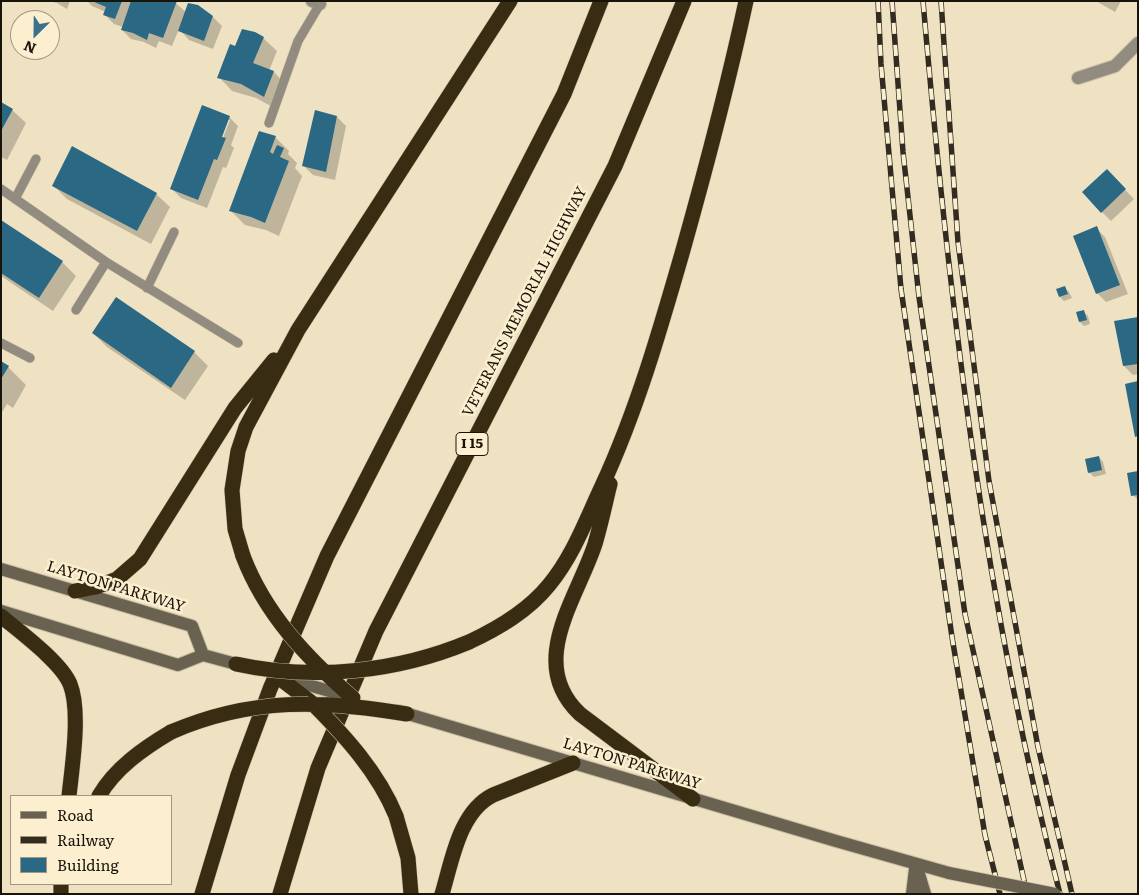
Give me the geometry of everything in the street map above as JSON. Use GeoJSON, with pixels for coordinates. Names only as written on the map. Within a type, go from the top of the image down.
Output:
{"type":"FeatureCollection","features":[{"type":"Feature","properties":{"kind":"highway"},"geometry":{"type":"LineString","coordinates":[[353,698],[323,672],[302,650],[275,617],[254,582],[242,556],[235,529],[232,502],[233,475],[238,451],[246,427],[298,330],[510,1]]}},
{"type":"Feature","properties":{"kind":"highway"},"geometry":{"type":"LineString","coordinates":[[202,894],[242,766],[270,689],[327,556],[564,94],[601,1]]}},
{"type":"Feature","properties":{"kind":"highway","name":"VETERANS MEMORIAL HIGHWAY"},"geometry":{"type":"LineString","coordinates":[[280,894],[318,768],[376,631],[615,166],[684,1]]}},
{"type":"Feature","properties":{"kind":"highway"},"geometry":{"type":"LineString","coordinates":[[236,664],[272,670],[323,672],[358,670],[402,663],[454,648],[493,630],[517,615],[541,594],[555,578],[574,548],[621,444],[650,364],[715,132],[746,1]]}},
{"type":"Feature","properties":{"kind":"highway"},"geometry":{"type":"LineString","coordinates":[[75,591],[96,587],[117,579],[140,559],[236,408],[298,330]]}},
{"type":"Feature","properties":{"kind":"highway"},"geometry":{"type":"LineString","coordinates":[[621,444],[595,544],[558,640],[555,658],[557,674],[566,698],[580,714],[693,799]]}},
{"type":"Feature","properties":{"kind":"highway"},"geometry":{"type":"LineString","coordinates":[[1,616],[52,661],[70,685],[74,706],[75,730],[69,795]]}},
{"type":"Feature","properties":{"kind":"highway"},"geometry":{"type":"LineString","coordinates":[[278,677],[312,703],[342,734],[367,764],[386,794],[396,816],[408,858],[411,894]]}},
{"type":"Feature","properties":{"kind":"highway"},"geometry":{"type":"LineString","coordinates":[[100,795],[126,764],[152,744],[171,732],[195,722],[241,710],[285,704],[342,704],[408,714]]}},
{"type":"Feature","properties":{"kind":"highway"},"geometry":{"type":"LineString","coordinates":[[442,894],[469,818],[482,803],[493,795],[573,763]]}},
{"type":"Feature","properties":{"kind":"main road","name":"LAYTON PARKWAY"},"geometry":{"type":"LineString","coordinates":[[1,569],[192,626],[203,655],[916,864],[950,873],[1055,894]]}},
{"type":"Feature","properties":{"kind":"main road"},"geometry":{"type":"LineString","coordinates":[[1,611],[178,666],[203,655]]}},
{"type":"Feature","properties":{"kind":"main road"},"geometry":{"type":"LineString","coordinates":[[912,894],[916,864]]}},
{"type":"Feature","properties":{"kind":"main road"},"geometry":{"type":"LineString","coordinates":[[916,864],[925,894]]}},
{"type":"Feature","properties":{"kind":"street"},"geometry":{"type":"LineString","coordinates":[[1078,78],[1115,66],[1138,43]]}},
{"type":"Feature","properties":{"kind":"lane"},"geometry":{"type":"LineString","coordinates":[[269,123],[298,41],[316,3]]}},
{"type":"Feature","properties":{"kind":"lane"},"geometry":{"type":"LineString","coordinates":[[15,198],[36,159]]}},
{"type":"Feature","properties":{"kind":"lane"},"geometry":{"type":"LineString","coordinates":[[1,189],[106,262],[238,343]]}},
{"type":"Feature","properties":{"kind":"lane"},"geometry":{"type":"LineString","coordinates":[[147,288],[174,232]]}},
{"type":"Feature","properties":{"kind":"lane"},"geometry":{"type":"LineString","coordinates":[[76,310],[106,262]]}},
{"type":"Feature","properties":{"kind":"lane"},"geometry":{"type":"LineString","coordinates":[[1,344],[30,358]]}},
{"type":"Feature","properties":{"kind":"building"},"geometry":{"type":"Polygon","coordinates":[[[92,1],[122,1],[115,19],[103,15],[106,7],[92,1]]]}},
{"type":"Feature","properties":{"kind":"building"},"geometry":{"type":"Polygon","coordinates":[[[131,1],[177,1],[163,38],[149,33],[147,40],[133,33],[121,30],[131,1]]]}},
{"type":"Feature","properties":{"kind":"building"},"geometry":{"type":"Polygon","coordinates":[[[188,3],[198,5],[213,16],[204,41],[178,31],[188,3]]]}},
{"type":"Feature","properties":{"kind":"building"},"geometry":{"type":"Polygon","coordinates":[[[242,29],[255,32],[264,37],[253,63],[274,71],[264,97],[241,84],[217,78],[230,44],[235,46],[242,29]]]}},
{"type":"Feature","properties":{"kind":"building"},"geometry":{"type":"Polygon","coordinates":[[[1,102],[13,109],[1,131],[1,102]]]}},
{"type":"Feature","properties":{"kind":"building"},"geometry":{"type":"Polygon","coordinates":[[[202,105],[230,116],[222,137],[226,138],[217,160],[214,159],[198,200],[170,189],[202,105]]]}},
{"type":"Feature","properties":{"kind":"building"},"geometry":{"type":"Polygon","coordinates":[[[315,110],[337,116],[326,172],[302,166],[315,110]]]}},
{"type":"Feature","properties":{"kind":"building"},"geometry":{"type":"Polygon","coordinates":[[[259,131],[276,136],[270,152],[273,154],[277,145],[284,148],[280,157],[289,161],[265,223],[229,211],[259,131]]]}},
{"type":"Feature","properties":{"kind":"building"},"geometry":{"type":"Polygon","coordinates":[[[72,146],[157,193],[137,231],[52,186],[72,146]]]}},
{"type":"Feature","properties":{"kind":"building"},"geometry":{"type":"Polygon","coordinates":[[[1107,169],[1126,189],[1101,213],[1082,192],[1107,169]]]}},
{"type":"Feature","properties":{"kind":"building"},"geometry":{"type":"Polygon","coordinates":[[[1,220],[63,261],[39,298],[1,273],[1,220]]]}},
{"type":"Feature","properties":{"kind":"building"},"geometry":{"type":"Polygon","coordinates":[[[1097,226],[1120,285],[1096,294],[1073,236],[1097,226]]]}},
{"type":"Feature","properties":{"kind":"building"},"geometry":{"type":"Polygon","coordinates":[[[1065,286],[1068,294],[1059,297],[1056,289],[1065,286]]]}},
{"type":"Feature","properties":{"kind":"building"},"geometry":{"type":"Polygon","coordinates":[[[116,297],[195,351],[171,388],[92,333],[116,297]]]}},
{"type":"Feature","properties":{"kind":"building"},"geometry":{"type":"Polygon","coordinates":[[[1084,310],[1087,320],[1079,322],[1076,312],[1084,310]]]}},
{"type":"Feature","properties":{"kind":"building"},"geometry":{"type":"Polygon","coordinates":[[[1138,317],[1138,364],[1123,366],[1114,321],[1138,317]]]}},
{"type":"Feature","properties":{"kind":"building"},"geometry":{"type":"Polygon","coordinates":[[[1,361],[9,366],[1,379],[1,361]]]}},
{"type":"Feature","properties":{"kind":"building"},"geometry":{"type":"Polygon","coordinates":[[[1138,381],[1138,436],[1135,437],[1125,384],[1138,381]]]}},
{"type":"Feature","properties":{"kind":"building"},"geometry":{"type":"Polygon","coordinates":[[[1099,456],[1102,470],[1088,473],[1085,459],[1099,456]]]}},
{"type":"Feature","properties":{"kind":"building"},"geometry":{"type":"Polygon","coordinates":[[[1138,471],[1138,495],[1131,496],[1127,473],[1138,471]]]}},
{"type":"Feature","properties":{"kind":"railway"},"geometry":{"type":"LineString","coordinates":[[878,1],[881,64],[901,289],[952,637],[985,835],[1000,894]]}},
{"type":"Feature","properties":{"kind":"railway"},"geometry":{"type":"LineString","coordinates":[[892,1],[903,152],[919,297],[965,614],[1027,894]]}},
{"type":"Feature","properties":{"kind":"railway"},"geometry":{"type":"LineString","coordinates":[[923,1],[933,114],[958,338],[990,562],[1033,784],[1060,894]]}},
{"type":"Feature","properties":{"kind":"railway"},"geometry":{"type":"LineString","coordinates":[[941,1],[958,242],[989,481],[1038,747],[1072,894]]}}]}
